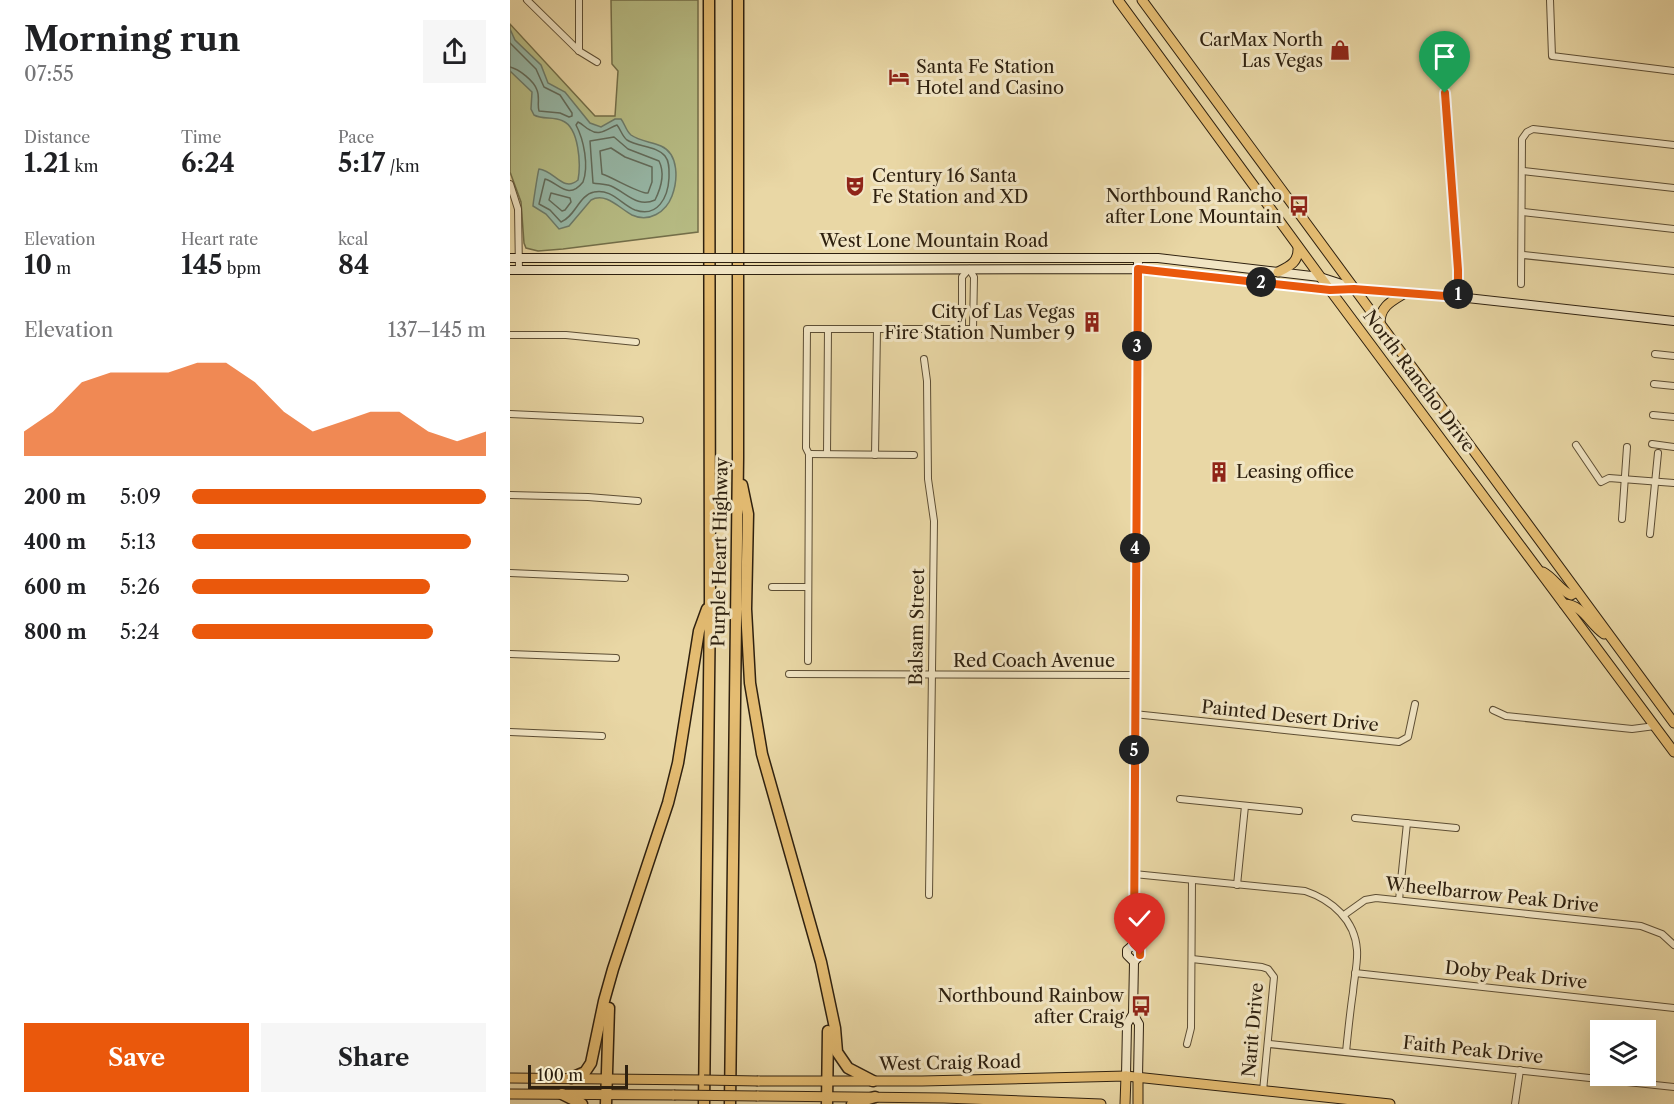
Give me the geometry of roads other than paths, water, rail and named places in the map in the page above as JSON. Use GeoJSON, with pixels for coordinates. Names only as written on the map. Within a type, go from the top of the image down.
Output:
{"type":"FeatureCollection","features":[{"type":"Feature","properties":{"kind":"highway","name":"Purple Heart Highway"},"geometry":{"type":"LineString","coordinates":[[704,1104],[710,600],[710,0]]}},
{"type":"Feature","properties":{"kind":"highway","name":"Purple Heart Highway"},"geometry":{"type":"LineString","coordinates":[[730,1104],[738,458],[738,0]]}},
{"type":"Feature","properties":{"kind":"highway"},"geometry":{"type":"LineString","coordinates":[[738,26],[744,0]]}},
{"type":"Feature","properties":{"kind":"highway"},"geometry":{"type":"LineString","coordinates":[[738,458],[747,514],[747,643],[754,716],[762,754],[821,962],[835,1028],[836,1048],[848,1068],[873,1081]]}},
{"type":"Feature","properties":{"kind":"highway"},"geometry":{"type":"LineString","coordinates":[[571,1078],[585,1072],[591,1063],[613,969],[668,803],[678,763],[699,631],[710,600]]}},
{"type":"Feature","properties":{"kind":"highway"},"geometry":{"type":"LineString","coordinates":[[606,1099],[608,1022],[613,969]]}},
{"type":"Feature","properties":{"kind":"highway"},"geometry":{"type":"LineString","coordinates":[[827,1100],[828,1003]]}},
{"type":"Feature","properties":{"kind":"highway"},"geometry":{"type":"LineString","coordinates":[[562,1094],[582,1104]]}},
{"type":"Feature","properties":{"kind":"highway"},"geometry":{"type":"LineString","coordinates":[[852,1104],[875,1096]]}},
{"type":"Feature","properties":{"kind":"main road","name":"North Rancho Drive"},"geometry":{"type":"LineString","coordinates":[[1118,0],[1320,277],[1674,752]]}},
{"type":"Feature","properties":{"kind":"main road","name":"North Rancho Drive"},"geometry":{"type":"LineString","coordinates":[[1142,0],[1674,723]]}},
{"type":"Feature","properties":{"kind":"main road"},"geometry":{"type":"LineString","coordinates":[[1208,125],[1229,119]]}},
{"type":"Feature","properties":{"kind":"main road"},"geometry":{"type":"LineString","coordinates":[[1278,272],[1293,264],[1297,259],[1298,247]]}},
{"type":"Feature","properties":{"kind":"main road"},"geometry":{"type":"LineString","coordinates":[[1076,257],[1076,268]]}},
{"type":"Feature","properties":{"kind":"main road"},"geometry":{"type":"LineString","coordinates":[[1092,257],[1092,268]]}},
{"type":"Feature","properties":{"kind":"main road","name":"West Lone Mountain Road"},"geometry":{"type":"LineString","coordinates":[[514,258],[1158,258],[1320,277],[1354,289]]}},
{"type":"Feature","properties":{"kind":"main road"},"geometry":{"type":"LineString","coordinates":[[969,258],[969,269]]}},
{"type":"Feature","properties":{"kind":"main road"},"geometry":{"type":"LineString","coordinates":[[992,258],[992,269]]}},
{"type":"Feature","properties":{"kind":"main road"},"geometry":{"type":"LineString","coordinates":[[1024,258],[1024,269]]}},
{"type":"Feature","properties":{"kind":"main road"},"geometry":{"type":"LineString","coordinates":[[1034,258],[1034,269]]}},
{"type":"Feature","properties":{"kind":"main road"},"geometry":{"type":"LineString","coordinates":[[1125,1104],[1127,1024],[1133,1014],[1134,962],[1127,955],[1127,950],[1134,944],[1138,258]]}},
{"type":"Feature","properties":{"kind":"main road","name":"West Lone Mountain Road"},"geometry":{"type":"LineString","coordinates":[[515,270],[1138,269],[1330,290],[1354,289],[1458,297],[1674,321]]}},
{"type":"Feature","properties":{"kind":"main road"},"geometry":{"type":"LineString","coordinates":[[1380,323],[1380,316],[1387,304],[1405,293]]}},
{"type":"Feature","properties":{"kind":"main road"},"geometry":{"type":"LineString","coordinates":[[1538,569],[1554,578],[1564,592],[1571,595],[1576,592]]}},
{"type":"Feature","properties":{"kind":"main road"},"geometry":{"type":"LineString","coordinates":[[1564,604],[1572,604],[1580,608],[1594,627],[1611,639]]}},
{"type":"Feature","properties":{"kind":"main road"},"geometry":{"type":"LineString","coordinates":[[1133,1014],[1139,1024],[1138,1104]]}},
{"type":"Feature","properties":{"kind":"main road","name":"West Craig Road"},"geometry":{"type":"LineString","coordinates":[[510,1078],[827,1082],[1126,1077],[1390,1104]]}},
{"type":"Feature","properties":{"kind":"main road","name":"West Craig Road"},"geometry":{"type":"LineString","coordinates":[[510,1094],[562,1094],[606,1099],[674,1095],[827,1100],[875,1096],[1101,1104]]}},
{"type":"Feature","properties":{"kind":"street"},"geometry":{"type":"LineString","coordinates":[[527,0],[579,51],[597,62]]}},
{"type":"Feature","properties":{"kind":"street"},"geometry":{"type":"LineString","coordinates":[[579,0],[579,51]]}},
{"type":"Feature","properties":{"kind":"street"},"geometry":{"type":"LineString","coordinates":[[1550,0],[1552,56],[1674,71]]}},
{"type":"Feature","properties":{"kind":"street"},"geometry":{"type":"LineString","coordinates":[[1445,93],[1458,297]]}},
{"type":"Feature","properties":{"kind":"street"},"geometry":{"type":"LineString","coordinates":[[1521,284],[1522,139],[1527,132],[1533,129],[1674,145]]}},
{"type":"Feature","properties":{"kind":"street"},"geometry":{"type":"LineString","coordinates":[[1523,171],[1674,188]]}},
{"type":"Feature","properties":{"kind":"street"},"geometry":{"type":"LineString","coordinates":[[510,184],[518,209],[515,270]]}},
{"type":"Feature","properties":{"kind":"street"},"geometry":{"type":"LineString","coordinates":[[1523,212],[1674,229]]}},
{"type":"Feature","properties":{"kind":"street"},"geometry":{"type":"LineString","coordinates":[[1523,255],[1674,271]]}},
{"type":"Feature","properties":{"kind":"street"},"geometry":{"type":"LineString","coordinates":[[808,661],[807,329],[962,329],[973,329],[974,277],[969,269],[962,277],[962,329]]}},
{"type":"Feature","properties":{"kind":"street"},"geometry":{"type":"LineString","coordinates":[[827,454],[828,329]]}},
{"type":"Feature","properties":{"kind":"street"},"geometry":{"type":"LineString","coordinates":[[875,455],[877,329]]}},
{"type":"Feature","properties":{"kind":"street"},"geometry":{"type":"LineString","coordinates":[[510,335],[566,335],[636,342]]}},
{"type":"Feature","properties":{"kind":"street"},"geometry":{"type":"LineString","coordinates":[[1655,354],[1674,356]]}},
{"type":"Feature","properties":{"kind":"street","name":"Balsam Street"},"geometry":{"type":"LineString","coordinates":[[924,359],[927,381],[928,479],[934,521],[929,895]]}},
{"type":"Feature","properties":{"kind":"street"},"geometry":{"type":"LineString","coordinates":[[1654,384],[1674,386]]}},
{"type":"Feature","properties":{"kind":"street"},"geometry":{"type":"LineString","coordinates":[[510,414],[640,420]]}},
{"type":"Feature","properties":{"kind":"street"},"geometry":{"type":"LineString","coordinates":[[1653,415],[1674,417]]}},
{"type":"Feature","properties":{"kind":"street"},"geometry":{"type":"LineString","coordinates":[[1652,444],[1674,447]]}},
{"type":"Feature","properties":{"kind":"street"},"geometry":{"type":"LineString","coordinates":[[1576,445],[1601,482],[1609,478],[1674,483]]}},
{"type":"Feature","properties":{"kind":"street"},"geometry":{"type":"LineString","coordinates":[[1622,519],[1627,447]]}},
{"type":"Feature","properties":{"kind":"street"},"geometry":{"type":"LineString","coordinates":[[1650,534],[1658,453]]}},
{"type":"Feature","properties":{"kind":"street"},"geometry":{"type":"LineString","coordinates":[[809,454],[914,455]]}},
{"type":"Feature","properties":{"kind":"street"},"geometry":{"type":"LineString","coordinates":[[510,495],[638,501]]}},
{"type":"Feature","properties":{"kind":"street"},"geometry":{"type":"LineString","coordinates":[[510,573],[625,578]]}},
{"type":"Feature","properties":{"kind":"street"},"geometry":{"type":"LineString","coordinates":[[772,587],[808,587]]}},
{"type":"Feature","properties":{"kind":"street"},"geometry":{"type":"LineString","coordinates":[[510,654],[616,658]]}},
{"type":"Feature","properties":{"kind":"street","name":"Red Coach Avenue"},"geometry":{"type":"LineString","coordinates":[[789,674],[1134,675]]}},
{"type":"Feature","properties":{"kind":"street","name":"Painted Desert Drive"},"geometry":{"type":"LineString","coordinates":[[1134,714],[1399,742],[1408,737],[1415,704]]}},
{"type":"Feature","properties":{"kind":"street"},"geometry":{"type":"LineString","coordinates":[[1493,710],[1506,716],[1619,728],[1643,729],[1655,726]]}},
{"type":"Feature","properties":{"kind":"street"},"geometry":{"type":"LineString","coordinates":[[510,732],[602,736]]}},
{"type":"Feature","properties":{"kind":"street"},"geometry":{"type":"LineString","coordinates":[[1180,800],[1299,811]]}},
{"type":"Feature","properties":{"kind":"street"},"geometry":{"type":"LineString","coordinates":[[1237,885],[1245,806]]}},
{"type":"Feature","properties":{"kind":"street"},"geometry":{"type":"LineString","coordinates":[[1355,818],[1456,828]]}},
{"type":"Feature","properties":{"kind":"street"},"geometry":{"type":"LineString","coordinates":[[1399,900],[1407,823]]}},
{"type":"Feature","properties":{"kind":"street"},"geometry":{"type":"LineString","coordinates":[[1134,874],[1305,891],[1331,903],[1344,915],[1352,931],[1357,950],[1346,1052]]}},
{"type":"Feature","properties":{"kind":"street"},"geometry":{"type":"LineString","coordinates":[[1187,1044],[1191,1028],[1192,880]]}},
{"type":"Feature","properties":{"kind":"street","name":"Wheelbarrow Peak Drive"},"geometry":{"type":"LineString","coordinates":[[1344,915],[1365,900],[1376,898],[1399,900],[1641,926],[1662,934],[1674,945]]}},
{"type":"Feature","properties":{"kind":"street","name":"Narit Drive"},"geometry":{"type":"LineString","coordinates":[[1192,959],[1262,967],[1272,972],[1274,977],[1269,1044],[1263,1091]]}},
{"type":"Feature","properties":{"kind":"street","name":"Doby Peak Drive"},"geometry":{"type":"LineString","coordinates":[[1355,973],[1674,1008]]}},
{"type":"Feature","properties":{"kind":"street","name":"Faith Peak Drive"},"geometry":{"type":"LineString","coordinates":[[1269,1044],[1674,1087]]}},
{"type":"Feature","properties":{"kind":"street"},"geometry":{"type":"LineString","coordinates":[[1515,1104],[1520,1070]]}},
{"type":"Feature","properties":{"kind":"water"},"geometry":{"type":"Polygon","coordinates":[[[510,29],[515,40],[541,65],[548,83],[565,92],[590,123],[601,127],[615,119],[621,119],[631,135],[667,150],[674,161],[676,175],[672,196],[666,207],[651,217],[645,218],[632,215],[607,199],[597,198],[591,200],[569,226],[559,229],[546,214],[533,206],[539,169],[568,184],[578,180],[578,147],[573,131],[563,121],[534,115],[531,109],[532,92],[510,71],[510,29]]]}},
{"type":"Feature","properties":{"kind":"place","name":"CarMax North Las Vegas"},"geometry":{"type":"Point","coordinates":[1340,50]}},
{"type":"Feature","properties":{"kind":"place","name":"Santa Fe Station Hotel and Casino"},"geometry":{"type":"Point","coordinates":[899,77]}},
{"type":"Feature","properties":{"kind":"place","name":"Century 16 Santa Fe Station and XD"},"geometry":{"type":"Point","coordinates":[855,186]}},
{"type":"Feature","properties":{"kind":"place","name":"Northbound Rancho after Lone Mountain"},"geometry":{"type":"Point","coordinates":[1299,206]}},
{"type":"Feature","properties":{"kind":"place","name":"City of Las Vegas Fire Station Number 9"},"geometry":{"type":"Point","coordinates":[1092,322]}},
{"type":"Feature","properties":{"kind":"place","name":"Leasing office"},"geometry":{"type":"Point","coordinates":[1219,472]}},
{"type":"Feature","properties":{"kind":"place","name":"Northbound Rainbow after Craig"},"geometry":{"type":"Point","coordinates":[1141,1006]}}]}
